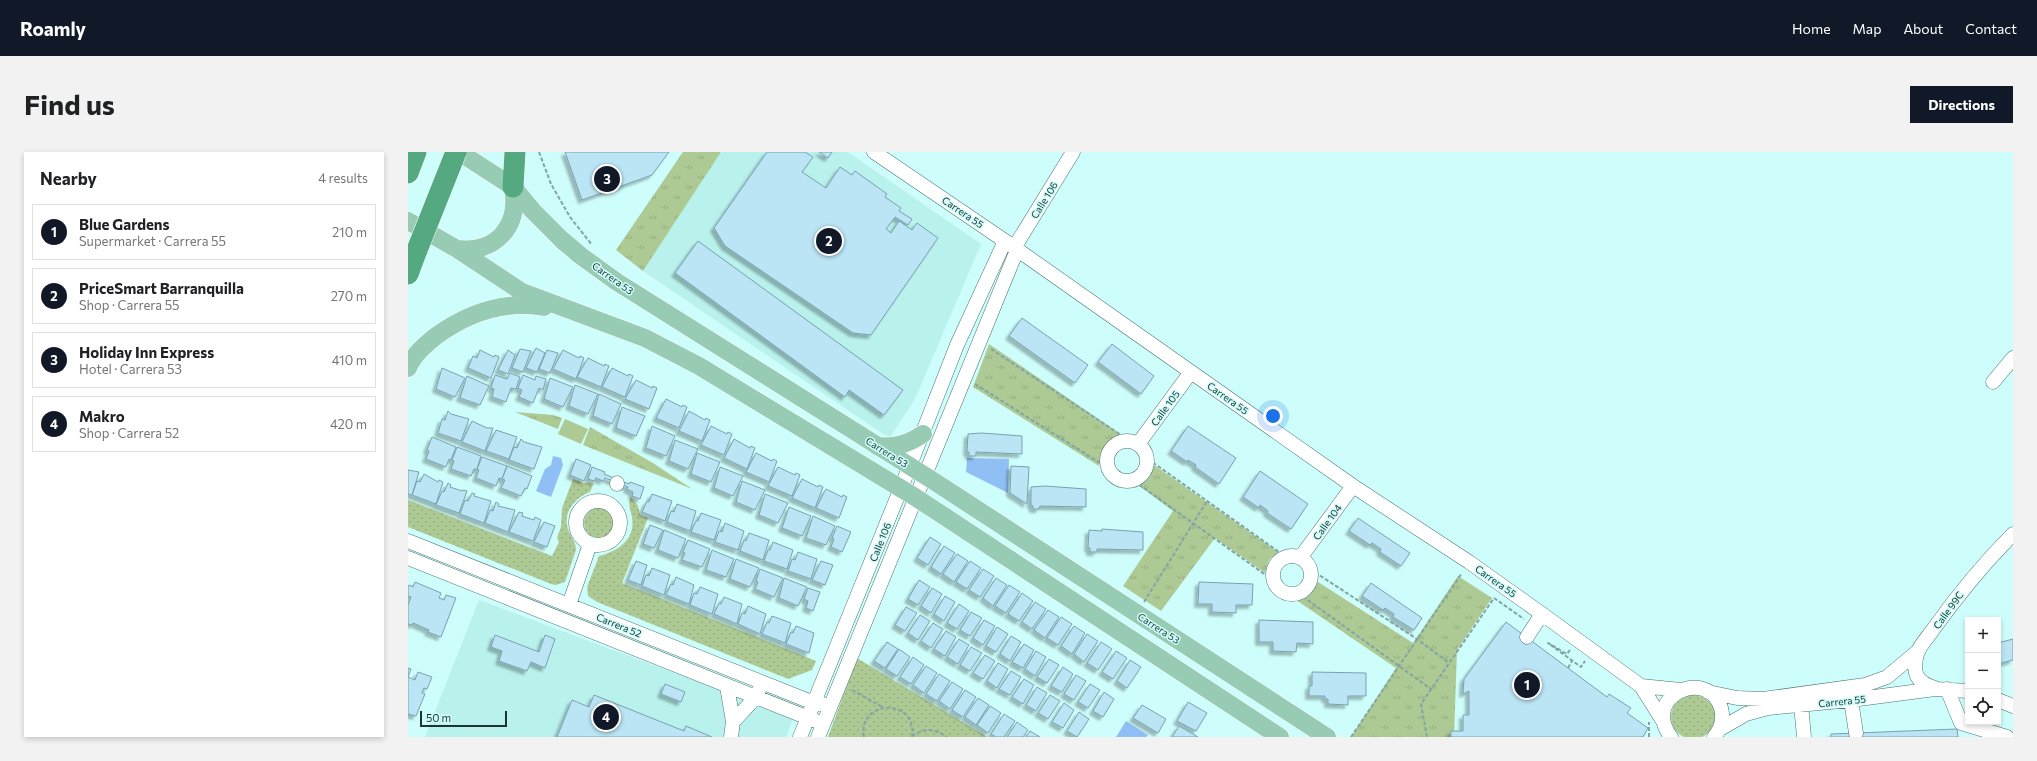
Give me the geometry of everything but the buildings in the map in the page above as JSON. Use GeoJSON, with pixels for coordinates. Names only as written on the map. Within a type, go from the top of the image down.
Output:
{"type":"FeatureCollection","features":[{"type":"Feature","properties":{"kind":"highway"},"geometry":{"type":"LineString","coordinates":[[408,173],[416,152]]}},
{"type":"Feature","properties":{"kind":"highway"},"geometry":{"type":"LineString","coordinates":[[408,274],[457,152]]}},
{"type":"Feature","properties":{"kind":"highway"},"geometry":{"type":"LineString","coordinates":[[513,187],[515,152]]}},
{"type":"Feature","properties":{"kind":"main road","name":"Carrera 53"},"geometry":{"type":"LineString","coordinates":[[457,152],[513,187],[533,212],[562,240],[617,282],[917,471],[1327,737]]}},
{"type":"Feature","properties":{"kind":"main road"},"geometry":{"type":"LineString","coordinates":[[457,249],[479,249],[490,245],[505,232],[515,210],[513,187]]}},
{"type":"Feature","properties":{"kind":"main road"},"geometry":{"type":"LineString","coordinates":[[408,221],[457,249],[522,292],[574,312],[604,321],[645,338],[699,366],[908,493],[1280,737]]}},
{"type":"Feature","properties":{"kind":"main road"},"geometry":{"type":"LineString","coordinates":[[408,368],[411,362],[427,343],[454,323],[479,312],[505,306],[528,304],[574,312]]}},
{"type":"Feature","properties":{"kind":"main road"},"geometry":{"type":"LineString","coordinates":[[877,446],[901,446],[923,434]]}},
{"type":"Feature","properties":{"kind":"street","name":"Carrera 55"},"geometry":{"type":"LineString","coordinates":[[874,152],[1038,264],[1353,486],[1469,562],[1641,686],[1663,720],[1666,730],[1671,737]]}},
{"type":"Feature","properties":{"kind":"street","name":"Calle 106"},"geometry":{"type":"LineString","coordinates":[[917,471],[923,434],[957,345],[1012,246],[1073,152]]}},
{"type":"Feature","properties":{"kind":"street","name":"Calle 106"},"geometry":{"type":"LineString","coordinates":[[800,737],[917,471],[964,377],[1000,289],[1012,246]]}},
{"type":"Feature","properties":{"kind":"street","name":"Calle 106"},"geometry":{"type":"LineString","coordinates":[[1000,289],[1006,278],[1015,269],[1027,264],[1038,264]]}},
{"type":"Feature","properties":{"kind":"street"},"geometry":{"type":"LineString","coordinates":[[957,345],[973,356]]}},
{"type":"Feature","properties":{"kind":"street"},"geometry":{"type":"LineString","coordinates":[[1993,382],[2013,358]]}},
{"type":"Feature","properties":{"kind":"street","name":"Calle 105"},"geometry":{"type":"LineString","coordinates":[[1134,442],[1191,372]]}},
{"type":"Feature","properties":{"kind":"street"},"geometry":{"type":"LineString","coordinates":[[1120,442],[1134,442],[1145,450],[1148,459],[1147,468],[1142,476],[1134,481],[1126,482],[1118,480],[1112,475],[1108,468],[1107,458],[1111,448],[1120,442]]}},
{"type":"Feature","properties":{"kind":"street","name":"Calle 104"},"geometry":{"type":"LineString","coordinates":[[1300,558],[1353,486]]}},
{"type":"Feature","properties":{"kind":"street","name":"Calle 106"},"geometry":{"type":"LineString","coordinates":[[821,730],[840,684],[908,493]]}},
{"type":"Feature","properties":{"kind":"street","name":"Calle 99C"},"geometry":{"type":"LineString","coordinates":[[1917,652],[1960,593],[2013,534]]}},
{"type":"Feature","properties":{"kind":"street","name":"Carrera 52"},"geometry":{"type":"LineString","coordinates":[[408,541],[814,703],[831,705]]}},
{"type":"Feature","properties":{"kind":"street"},"geometry":{"type":"LineString","coordinates":[[578,626],[579,609],[590,544]]}},
{"type":"Feature","properties":{"kind":"street"},"geometry":{"type":"LineString","coordinates":[[1293,556],[1300,558],[1310,569],[1309,583],[1298,593],[1283,592],[1277,587],[1274,580],[1275,566],[1279,560],[1286,557],[1293,556]]}},
{"type":"Feature","properties":{"kind":"street","name":"Carrera 52"},"geometry":{"type":"LineString","coordinates":[[408,558],[808,718],[821,730]]}},
{"type":"Feature","properties":{"kind":"street"},"geometry":{"type":"LineString","coordinates":[[1527,637],[1542,614]]}},
{"type":"Feature","properties":{"kind":"street","name":"Carrera 55"},"geometry":{"type":"LineString","coordinates":[[1681,690],[1695,688],[1737,698],[1763,699],[1865,685],[1887,677],[1917,652]]}},
{"type":"Feature","properties":{"kind":"street"},"geometry":{"type":"LineString","coordinates":[[1917,652],[1915,672],[1918,679],[1925,686],[1941,688],[1961,723],[2007,737]]}},
{"type":"Feature","properties":{"kind":"street"},"geometry":{"type":"LineString","coordinates":[[732,722],[756,697],[762,682]]}},
{"type":"Feature","properties":{"kind":"street"},"geometry":{"type":"LineString","coordinates":[[727,686],[732,722],[731,737]]}},
{"type":"Feature","properties":{"kind":"street"},"geometry":{"type":"LineString","coordinates":[[1641,686],[1681,690]]}},
{"type":"Feature","properties":{"kind":"street","name":"Carrera 55"},"geometry":{"type":"LineString","coordinates":[[1717,733],[1757,710],[1851,700],[1941,688],[1965,691]]}},
{"type":"Feature","properties":{"kind":"street"},"geometry":{"type":"LineString","coordinates":[[1663,720],[1667,702],[1673,695],[1681,690]]}},
{"type":"Feature","properties":{"kind":"street"},"geometry":{"type":"LineString","coordinates":[[1708,692],[1719,704],[1722,716],[1717,733]]}},
{"type":"Feature","properties":{"kind":"street"},"geometry":{"type":"LineString","coordinates":[[1851,700],[1856,733]]}},
{"type":"Feature","properties":{"kind":"street"},"geometry":{"type":"LineString","coordinates":[[2001,701],[2013,706]]}},
{"type":"Feature","properties":{"kind":"street"},"geometry":{"type":"LineString","coordinates":[[1801,705],[1804,737]]}},
{"type":"Feature","properties":{"kind":"path"},"geometry":{"type":"LineString","coordinates":[[540,152],[551,184],[570,217],[593,246]]}},
{"type":"Feature","properties":{"kind":"path"},"geometry":{"type":"LineString","coordinates":[[979,341],[1134,442]]}},
{"type":"Feature","properties":{"kind":"path"},"geometry":{"type":"LineString","coordinates":[[964,377],[1108,468]]}},
{"type":"Feature","properties":{"kind":"path"},"geometry":{"type":"LineString","coordinates":[[1148,459],[1286,557]]}},
{"type":"Feature","properties":{"kind":"path"},"geometry":{"type":"LineString","coordinates":[[1134,481],[1274,580]]}},
{"type":"Feature","properties":{"kind":"path"},"geometry":{"type":"LineString","coordinates":[[1137,614],[1207,501]]}},
{"type":"Feature","properties":{"kind":"path"},"geometry":{"type":"LineString","coordinates":[[1351,737],[1469,562]]}},
{"type":"Feature","properties":{"kind":"path"},"geometry":{"type":"LineString","coordinates":[[1310,569],[1417,639],[1449,663]]}},
{"type":"Feature","properties":{"kind":"path"},"geometry":{"type":"LineString","coordinates":[[1427,737],[1421,704],[1502,586]]}},
{"type":"Feature","properties":{"kind":"path"},"geometry":{"type":"LineString","coordinates":[[1298,593],[1398,667],[1432,689]]}},
{"type":"Feature","properties":{"kind":"path"},"geometry":{"type":"LineString","coordinates":[[1570,650],[1566,654],[1548,643],[1581,667],[1585,661]]}},
{"type":"Feature","properties":{"kind":"path"},"geometry":{"type":"LineString","coordinates":[[1568,668],[1572,661]]}},
{"type":"Feature","properties":{"kind":"path"},"geometry":{"type":"LineString","coordinates":[[840,684],[884,708],[899,710],[905,714],[910,720],[912,736],[920,731],[933,729],[947,737]]}},
{"type":"Feature","properties":{"kind":"path"},"geometry":{"type":"LineString","coordinates":[[864,737],[864,726],[866,719],[877,710],[884,708]]}},
{"type":"Feature","properties":{"kind":"shaded area"},"geometry":{"type":"Polygon","coordinates":[[[721,152],[848,152],[981,244],[915,399],[890,437],[880,432],[643,271],[721,152]]]}},
{"type":"Feature","properties":{"kind":"shaded area"},"geometry":{"type":"Polygon","coordinates":[[[479,600],[728,693],[793,719],[786,737],[425,737],[479,600]]]}},
{"type":"Feature","properties":{"kind":"green space"},"geometry":{"type":"Polygon","coordinates":[[[683,152],[721,152],[643,271],[616,250],[683,152]]]}},
{"type":"Feature","properties":{"kind":"green space"},"geometry":{"type":"Polygon","coordinates":[[[989,344],[1122,435],[1116,437],[1105,446],[1101,455],[1099,466],[973,387],[989,344]]]}},
{"type":"Feature","properties":{"kind":"green space"},"geometry":{"type":"Polygon","coordinates":[[[515,412],[553,415],[562,418],[558,429],[515,412]]]}},
{"type":"Feature","properties":{"kind":"green space"},"geometry":{"type":"Polygon","coordinates":[[[565,419],[588,429],[581,444],[558,434],[565,419]]]}},
{"type":"Feature","properties":{"kind":"green space"},"geometry":{"type":"Polygon","coordinates":[[[590,427],[653,463],[692,489],[583,445],[590,427]]]}},
{"type":"Feature","properties":{"kind":"green space"},"geometry":{"type":"Polygon","coordinates":[[[1154,465],[1278,552],[1269,560],[1265,573],[1215,538],[1161,611],[1123,586],[1173,511],[1138,485],[1148,479],[1154,465]]]}},
{"type":"Feature","properties":{"kind":"green space"},"geometry":{"type":"Polygon","coordinates":[[[573,479],[584,483],[594,483],[590,492],[575,501],[569,511],[567,523],[576,550],[565,582],[556,585],[408,527],[408,500],[552,556],[559,542],[557,538],[561,527],[562,508],[573,479]]]}},
{"type":"Feature","properties":{"kind":"green space"},"geometry":{"type":"Polygon","coordinates":[[[631,497],[638,506],[640,515],[648,518],[622,583],[816,661],[812,670],[788,679],[597,602],[588,596],[587,587],[599,556],[618,548],[624,543],[631,532],[632,518],[629,505],[631,497]]]}},
{"type":"Feature","properties":{"kind":"green space"},"geometry":{"type":"Polygon","coordinates":[[[599,508],[610,512],[614,523],[610,534],[599,538],[588,534],[584,523],[588,512],[599,508]]]}},
{"type":"Feature","properties":{"kind":"green space"},"geometry":{"type":"Polygon","coordinates":[[[1458,576],[1492,598],[1457,650],[1454,737],[1351,737],[1396,668],[1296,600],[1307,593],[1315,580],[1413,643],[1458,576]]]}},
{"type":"Feature","properties":{"kind":"green space"},"geometry":{"type":"Polygon","coordinates":[[[857,658],[987,737],[828,737],[857,658]]]}},
{"type":"Feature","properties":{"kind":"green space"},"geometry":{"type":"Polygon","coordinates":[[[1689,695],[1697,695],[1709,701],[1715,713],[1715,721],[1709,733],[1697,739],[1689,739],[1677,733],[1671,721],[1671,713],[1677,701],[1689,695]]]}},
{"type":"Feature","properties":{"kind":"water"},"geometry":{"type":"Polygon","coordinates":[[[553,456],[561,458],[563,465],[551,497],[536,491],[545,469],[551,465],[553,456]]]}},
{"type":"Feature","properties":{"kind":"water"},"geometry":{"type":"Polygon","coordinates":[[[967,458],[1009,459],[1008,493],[966,472],[967,458]]]}},
{"type":"Feature","properties":{"kind":"water"},"geometry":{"type":"Polygon","coordinates":[[[1126,721],[1148,735],[1146,737],[1116,737],[1126,721]]]}},
{"type":"Feature","properties":{"kind":"place","name":"Holiday Inn Express"},"geometry":{"type":"Point","coordinates":[607,179]}},
{"type":"Feature","properties":{"kind":"place","name":"PriceSmart Barranquilla"},"geometry":{"type":"Point","coordinates":[829,241]}},
{"type":"Feature","properties":{"kind":"place","name":"Blue Gardens"},"geometry":{"type":"Point","coordinates":[1527,685]}},
{"type":"Feature","properties":{"kind":"place","name":"Makro"},"geometry":{"type":"Point","coordinates":[606,717]}}]}
